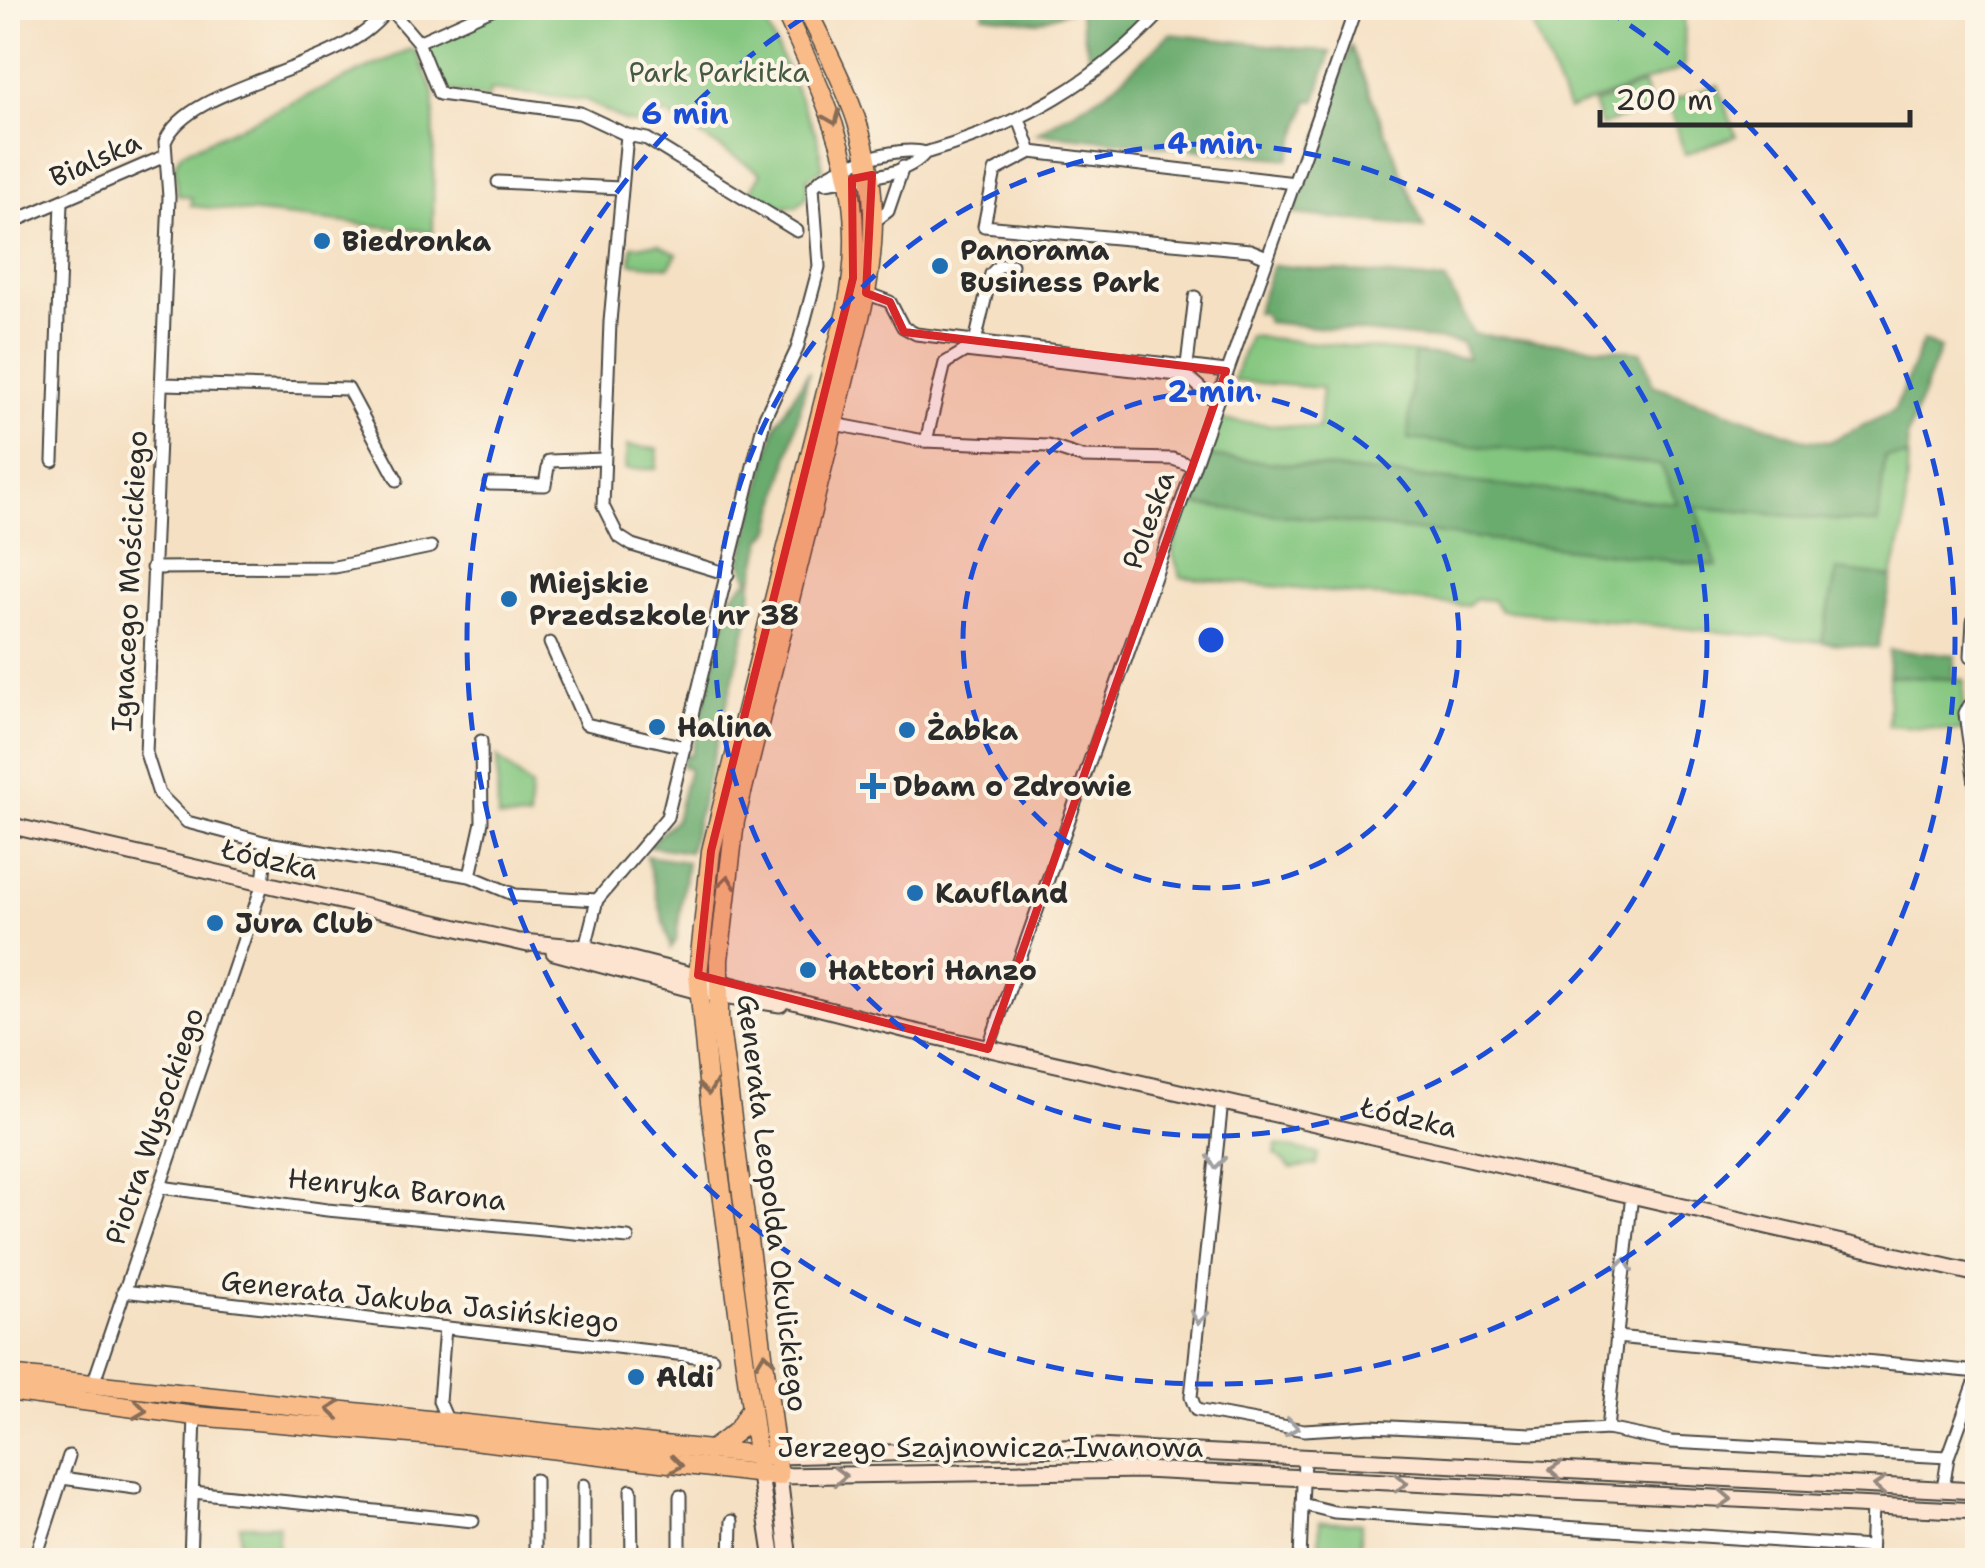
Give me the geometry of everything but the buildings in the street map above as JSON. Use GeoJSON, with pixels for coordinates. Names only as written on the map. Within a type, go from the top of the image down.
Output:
{"type":"FeatureCollection","features":[{"type":"Feature","properties":{"kind":"main road","name":"Generała Leopolda Okulickiego"},"geometry":{"type":"LineString","coordinates":[[766,1469],[752,1407],[708,985],[712,851],[853,278],[856,219],[850,172],[836,123],[783,8]]}},
{"type":"Feature","properties":{"kind":"main road","name":"Generała Leopolda Okulickiego"},"geometry":{"type":"LineString","coordinates":[[778,1456],[708,985],[735,821],[866,294],[876,221],[860,122],[806,8]]}},
{"type":"Feature","properties":{"kind":"main road","name":"Łódzka"},"geometry":{"type":"LineString","coordinates":[[8,825],[1978,1274]]}},
{"type":"Feature","properties":{"kind":"main road","name":"Jerzego Szajnowicza-Iwanowa"},"geometry":{"type":"LineString","coordinates":[[8,1375],[710,1451],[766,1469]]}},
{"type":"Feature","properties":{"kind":"main road","name":"Jerzego Szajnowicza-Iwanowa"},"geometry":{"type":"LineString","coordinates":[[8,1392],[195,1416],[446,1436],[766,1469],[1054,1470],[1303,1478],[1978,1511]]}},
{"type":"Feature","properties":{"kind":"main road"},"geometry":{"type":"LineString","coordinates":[[710,1451],[738,1431],[752,1407]]}},
{"type":"Feature","properties":{"kind":"main road","name":"Jerzego Szajnowicza-Iwanowa"},"geometry":{"type":"LineString","coordinates":[[766,1469],[778,1456],[1097,1447],[1978,1492]]}},
{"type":"Feature","properties":{"kind":"main road"},"geometry":{"type":"LineString","coordinates":[[766,1469],[773,1560]]}},
{"type":"Feature","properties":{"kind":"main road"},"geometry":{"type":"LineString","coordinates":[[766,1469],[789,1560]]}},
{"type":"Feature","properties":{"kind":"street"},"geometry":{"type":"LineString","coordinates":[[388,8],[418,42],[439,94],[580,113],[627,136],[647,139],[797,231]]}},
{"type":"Feature","properties":{"kind":"street","name":"Bialska"},"geometry":{"type":"LineString","coordinates":[[8,224],[166,156],[169,132],[180,119],[364,35],[388,8]]}},
{"type":"Feature","properties":{"kind":"street"},"geometry":{"type":"LineString","coordinates":[[418,42],[494,8]]}},
{"type":"Feature","properties":{"kind":"street"},"geometry":{"type":"LineString","coordinates":[[583,954],[597,900],[667,817],[766,417],[798,349],[819,267],[813,187],[821,179],[825,183],[850,172],[903,167],[918,162],[925,152],[1019,119],[1097,74],[1166,8]]}},
{"type":"Feature","properties":{"kind":"street","name":"Poleska"},"geometry":{"type":"LineString","coordinates":[[988,1049],[1356,8]]}},
{"type":"Feature","properties":{"kind":"street"},"geometry":{"type":"LineString","coordinates":[[1019,119],[1031,152]]}},
{"type":"Feature","properties":{"kind":"street"},"geometry":{"type":"LineString","coordinates":[[627,136],[620,188],[603,506],[618,536],[632,545],[728,574]]}},
{"type":"Feature","properties":{"kind":"street"},"geometry":{"type":"LineString","coordinates":[[870,168],[912,148],[925,152]]}},
{"type":"Feature","properties":{"kind":"street"},"geometry":{"type":"LineString","coordinates":[[1267,257],[1250,250],[984,226],[995,171],[1031,152],[1295,183]]}},
{"type":"Feature","properties":{"kind":"street","name":"Ignacego Mościckiego"},"geometry":{"type":"LineString","coordinates":[[166,156],[170,197],[146,752],[159,794],[187,822],[267,842],[470,876],[516,895],[597,900]]}},
{"type":"Feature","properties":{"kind":"street"},"geometry":{"type":"LineString","coordinates":[[876,221],[888,210],[903,167]]}},
{"type":"Feature","properties":{"kind":"street"},"geometry":{"type":"LineString","coordinates":[[498,182],[620,188]]}},
{"type":"Feature","properties":{"kind":"street"},"geometry":{"type":"LineString","coordinates":[[54,461],[62,202]]}},
{"type":"Feature","properties":{"kind":"street"},"geometry":{"type":"LineString","coordinates":[[975,342],[991,274],[999,266],[1012,265]]}},
{"type":"Feature","properties":{"kind":"street"},"geometry":{"type":"LineString","coordinates":[[866,294],[890,302],[910,333],[1226,372]]}},
{"type":"Feature","properties":{"kind":"street"},"geometry":{"type":"LineString","coordinates":[[1187,365],[1195,297]]}},
{"type":"Feature","properties":{"kind":"street"},"geometry":{"type":"LineString","coordinates":[[926,441],[945,363],[964,352],[1187,376],[1216,402]]}},
{"type":"Feature","properties":{"kind":"street"},"geometry":{"type":"LineString","coordinates":[[163,384],[348,389],[397,480]]}},
{"type":"Feature","properties":{"kind":"street"},"geometry":{"type":"LineString","coordinates":[[834,424],[926,441],[1048,446],[1082,456],[1173,460],[1193,466]]}},
{"type":"Feature","properties":{"kind":"street"},"geometry":{"type":"LineString","coordinates":[[490,484],[544,485],[549,461],[604,459]]}},
{"type":"Feature","properties":{"kind":"street"},"geometry":{"type":"LineString","coordinates":[[152,568],[335,567],[432,546]]}},
{"type":"Feature","properties":{"kind":"street"},"geometry":{"type":"LineString","coordinates":[[1971,656],[1973,621],[1978,616]]}},
{"type":"Feature","properties":{"kind":"street"},"geometry":{"type":"LineString","coordinates":[[550,643],[586,724],[685,747]]}},
{"type":"Feature","properties":{"kind":"street"},"geometry":{"type":"LineString","coordinates":[[1978,706],[1966,708],[1978,804]]}},
{"type":"Feature","properties":{"kind":"street"},"geometry":{"type":"LineString","coordinates":[[470,876],[482,822],[482,741]]}},
{"type":"Feature","properties":{"kind":"street"},"geometry":{"type":"LineString","coordinates":[[263,883],[267,842]]}},
{"type":"Feature","properties":{"kind":"street","name":"Piotra Wysockiego"},"geometry":{"type":"LineString","coordinates":[[92,1384],[263,883]]}},
{"type":"Feature","properties":{"kind":"street","name":"Jerzego Szajnowicza-Iwanowa"},"geometry":{"type":"LineString","coordinates":[[1222,1101],[1191,1398],[1196,1410],[1304,1430],[1371,1426],[1531,1434],[1607,1429],[1671,1442],[1948,1457]]}},
{"type":"Feature","properties":{"kind":"street","name":"Henryka Barona"},"geometry":{"type":"LineString","coordinates":[[161,1186],[327,1210],[628,1238]]}},
{"type":"Feature","properties":{"kind":"street"},"geometry":{"type":"LineString","coordinates":[[1607,1429],[1632,1194]]}},
{"type":"Feature","properties":{"kind":"street","name":"Generała Jakuba Jasińskiego"},"geometry":{"type":"LineString","coordinates":[[123,1291],[712,1358]]}},
{"type":"Feature","properties":{"kind":"street"},"geometry":{"type":"LineString","coordinates":[[445,1328],[440,1401],[448,1422]]}},
{"type":"Feature","properties":{"kind":"street"},"geometry":{"type":"LineString","coordinates":[[1616,1337],[1978,1373],[1948,1457],[1943,1490]]}},
{"type":"Feature","properties":{"kind":"street"},"geometry":{"type":"LineString","coordinates":[[420,1420],[440,1401]]}},
{"type":"Feature","properties":{"kind":"street"},"geometry":{"type":"LineString","coordinates":[[190,1560],[195,1416]]}},
{"type":"Feature","properties":{"kind":"street"},"geometry":{"type":"LineString","coordinates":[[35,1560],[69,1456]]}},
{"type":"Feature","properties":{"kind":"street"},"geometry":{"type":"LineString","coordinates":[[1300,1560],[1304,1458]]}},
{"type":"Feature","properties":{"kind":"street"},"geometry":{"type":"LineString","coordinates":[[62,1478],[135,1488]]}},
{"type":"Feature","properties":{"kind":"street"},"geometry":{"type":"LineString","coordinates":[[535,1480],[535,1560]]}},
{"type":"Feature","properties":{"kind":"street"},"geometry":{"type":"LineString","coordinates":[[584,1485],[584,1560]]}},
{"type":"Feature","properties":{"kind":"street"},"geometry":{"type":"LineString","coordinates":[[632,1490],[632,1560]]}},
{"type":"Feature","properties":{"kind":"street"},"geometry":{"type":"LineString","coordinates":[[192,1492],[473,1521]]}},
{"type":"Feature","properties":{"kind":"street"},"geometry":{"type":"LineString","coordinates":[[680,1496],[680,1560]]}},
{"type":"Feature","properties":{"kind":"street"},"geometry":{"type":"LineString","coordinates":[[1302,1504],[1334,1512],[1870,1554],[1872,1506]]}},
{"type":"Feature","properties":{"kind":"street"},"geometry":{"type":"LineString","coordinates":[[731,1560],[732,1521]]}},
{"type":"Feature","properties":{"kind":"highlighted area"},"geometry":{"type":"Polygon","coordinates":[[[872,175],[866,293],[890,302],[904,332],[1226,371],[988,1049],[698,975],[711,851],[853,278],[852,179],[872,175]]]}},
{"type":"Feature","properties":{"kind":"green space","name":"Park Parkitka"},"geometry":{"type":"Polygon","coordinates":[[[505,8],[759,8],[817,136],[823,169],[807,178],[807,197],[797,207],[777,207],[751,190],[761,173],[664,113],[644,125],[624,121],[586,100],[490,90],[488,99],[445,90],[424,45],[505,8]]]}},
{"type":"Feature","properties":{"kind":"green space"},"geometry":{"type":"Polygon","coordinates":[[[984,8],[1076,8],[1037,22],[983,15],[984,8]]]}},
{"type":"Feature","properties":{"kind":"green space"},"geometry":{"type":"Polygon","coordinates":[[[1078,8],[1163,8],[1092,70],[1078,8]]]}},
{"type":"Feature","properties":{"kind":"green space"},"geometry":{"type":"Polygon","coordinates":[[[1526,8],[1685,8],[1684,68],[1568,110],[1526,8]]]}},
{"type":"Feature","properties":{"kind":"green space"},"geometry":{"type":"Polygon","coordinates":[[[1170,34],[1330,52],[1316,101],[1309,100],[1289,159],[1037,133],[1109,90],[1170,34]]]}},
{"type":"Feature","properties":{"kind":"green space"},"geometry":{"type":"Polygon","coordinates":[[[1351,46],[1424,228],[1293,214],[1351,46]]]}},
{"type":"Feature","properties":{"kind":"green space"},"geometry":{"type":"Polygon","coordinates":[[[411,49],[417,53],[434,93],[433,232],[191,206],[192,198],[178,195],[175,164],[181,153],[411,49]]]}},
{"type":"Feature","properties":{"kind":"green space"},"geometry":{"type":"Polygon","coordinates":[[[1643,85],[1651,107],[1601,126],[1593,104],[1643,85]]]}},
{"type":"Feature","properties":{"kind":"green space"},"geometry":{"type":"Polygon","coordinates":[[[1718,85],[1736,136],[1685,154],[1667,102],[1718,85]]]}},
{"type":"Feature","properties":{"kind":"green space"},"geometry":{"type":"Polygon","coordinates":[[[658,244],[677,254],[669,267],[631,263],[632,246],[658,244]]]}},
{"type":"Feature","properties":{"kind":"green space"},"geometry":{"type":"Polygon","coordinates":[[[1273,265],[1446,281],[1473,334],[1642,352],[1653,385],[1806,440],[1828,442],[1894,411],[1923,341],[1940,349],[1907,436],[1908,457],[1885,457],[1878,524],[1696,507],[1717,566],[1188,504],[1206,456],[1677,503],[1661,465],[1408,439],[1414,353],[1468,358],[1461,342],[1267,322],[1263,313],[1256,312],[1273,265]]]}},
{"type":"Feature","properties":{"kind":"green space"},"geometry":{"type":"Polygon","coordinates":[[[1249,336],[1414,353],[1409,439],[1662,465],[1678,504],[1206,456],[1219,420],[1318,429],[1322,388],[1233,381],[1249,336]]]}},
{"type":"Feature","properties":{"kind":"green space"},"geometry":{"type":"Polygon","coordinates":[[[809,371],[771,530],[763,539],[753,579],[748,578],[741,561],[776,425],[809,371]]]}},
{"type":"Feature","properties":{"kind":"green space"},"geometry":{"type":"Polygon","coordinates":[[[627,446],[658,449],[656,469],[625,469],[627,446]]]}},
{"type":"Feature","properties":{"kind":"green space"},"geometry":{"type":"Polygon","coordinates":[[[1886,457],[1908,457],[1904,528],[1892,577],[1837,570],[1822,642],[1500,610],[1492,600],[1476,599],[1468,606],[1181,577],[1172,552],[1188,504],[1716,566],[1695,507],[1877,524],[1886,457]]]}},
{"type":"Feature","properties":{"kind":"green space"},"geometry":{"type":"Polygon","coordinates":[[[1837,570],[1892,577],[1878,648],[1822,642],[1837,570]]]}},
{"type":"Feature","properties":{"kind":"green space"},"geometry":{"type":"Polygon","coordinates":[[[747,581],[752,582],[750,613],[689,852],[648,846],[676,819],[689,768],[682,766],[684,755],[691,756],[711,678],[704,675],[707,664],[714,665],[732,595],[747,581]]]}},
{"type":"Feature","properties":{"kind":"green space"},"geometry":{"type":"Polygon","coordinates":[[[1889,650],[1955,655],[1953,679],[1889,676],[1889,650]]]}},
{"type":"Feature","properties":{"kind":"green space"},"geometry":{"type":"Polygon","coordinates":[[[1889,676],[1964,680],[1962,731],[1888,725],[1889,676]]]}},
{"type":"Feature","properties":{"kind":"green space"},"geometry":{"type":"Polygon","coordinates":[[[497,757],[531,787],[529,819],[498,818],[497,757]]]}},
{"type":"Feature","properties":{"kind":"green space"},"geometry":{"type":"Polygon","coordinates":[[[646,856],[687,862],[676,940],[671,948],[646,856]]]}},
{"type":"Feature","properties":{"kind":"green space"},"geometry":{"type":"Polygon","coordinates":[[[1277,1145],[1318,1154],[1316,1165],[1291,1168],[1275,1154],[1277,1145]]]}},
{"type":"Feature","properties":{"kind":"green space"},"geometry":{"type":"Polygon","coordinates":[[[1320,1521],[1361,1523],[1361,1546],[1319,1545],[1320,1521]]]}},
{"type":"Feature","properties":{"kind":"green space"},"geometry":{"type":"Polygon","coordinates":[[[240,1525],[278,1525],[278,1560],[240,1560],[240,1525]]]}},
{"type":"Feature","properties":{"kind":"place","name":"Biedronka"},"geometry":{"type":"Point","coordinates":[322,241]}},
{"type":"Feature","properties":{"kind":"place","name":"Panorama Business Park"},"geometry":{"type":"Point","coordinates":[940,266]}},
{"type":"Feature","properties":{"kind":"place","name":"Miejskie Przedszkole nr 38"},"geometry":{"type":"Point","coordinates":[509,599]}},
{"type":"Feature","properties":{"kind":"place","name":"Halina"},"geometry":{"type":"Point","coordinates":[657,727]}},
{"type":"Feature","properties":{"kind":"place","name":"Żabka"},"geometry":{"type":"Point","coordinates":[907,730]}},
{"type":"Feature","properties":{"kind":"place","name":"Dbam o Zdrowie"},"geometry":{"type":"Point","coordinates":[873,786]}},
{"type":"Feature","properties":{"kind":"place","name":"Kaufland"},"geometry":{"type":"Point","coordinates":[915,893]}},
{"type":"Feature","properties":{"kind":"place","name":"Jura Club"},"geometry":{"type":"Point","coordinates":[215,923]}},
{"type":"Feature","properties":{"kind":"place","name":"Hattori Hanzo"},"geometry":{"type":"Point","coordinates":[808,970]}},
{"type":"Feature","properties":{"kind":"place","name":"Aldi"},"geometry":{"type":"Point","coordinates":[636,1377]}}]}
